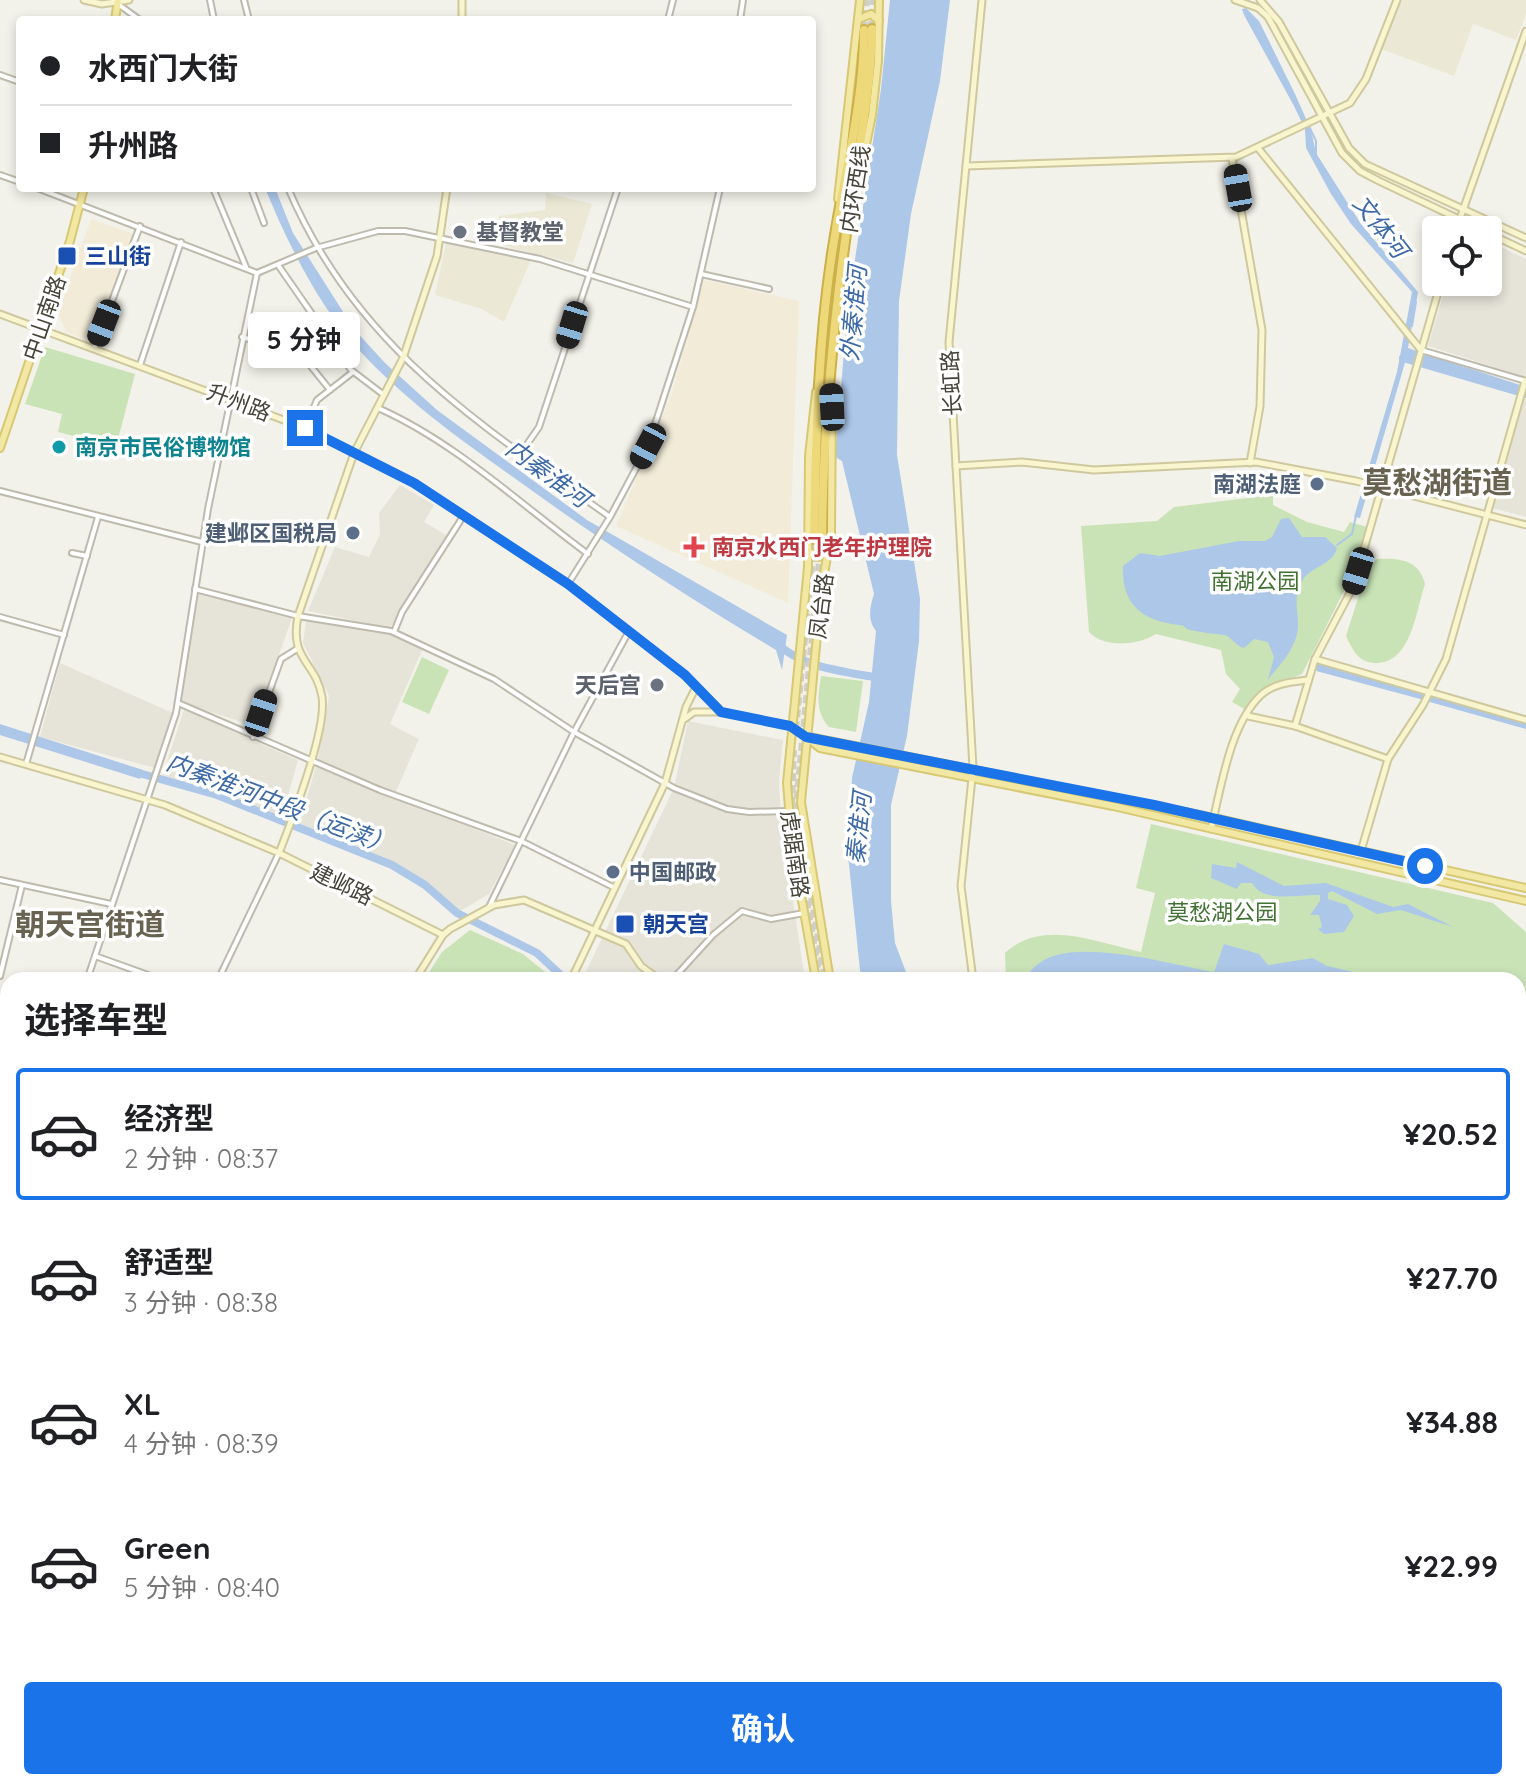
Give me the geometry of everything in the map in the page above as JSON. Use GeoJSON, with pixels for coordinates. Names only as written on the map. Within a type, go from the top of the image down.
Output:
{"type":"FeatureCollection","features":[{"type":"Feature","properties":{"kind":"highway","name":"内环西线"},"geometry":{"type":"LineString","coordinates":[[868,30],[866,113],[849,226],[823,457],[818,540],[818,381],[835,233],[862,82],[868,30]]}},
{"type":"Feature","properties":{"kind":"main road"},"geometry":{"type":"LineString","coordinates":[[835,233],[860,0]]}},
{"type":"Feature","properties":{"kind":"main road"},"geometry":{"type":"LineString","coordinates":[[849,226],[868,139],[878,61],[879,0]]}},
{"type":"Feature","properties":{"kind":"main road"},"geometry":{"type":"LineString","coordinates":[[857,21],[867,14],[879,21]]}},
{"type":"Feature","properties":{"kind":"main road","name":"中山南路"},"geometry":{"type":"LineString","coordinates":[[0,448],[83,192]]}},
{"type":"Feature","properties":{"kind":"main road","name":"凤台路"},"geometry":{"type":"LineString","coordinates":[[806,737],[829,549],[831,379]]}},
{"type":"Feature","properties":{"kind":"main road","name":"凤台路"},"geometry":{"type":"LineString","coordinates":[[790,726],[802,638],[808,551],[810,440],[818,381]]}},
{"type":"Feature","properties":{"kind":"main road"},"geometry":{"type":"LineString","coordinates":[[808,551],[818,557],[829,549]]}},
{"type":"Feature","properties":{"kind":"main road","name":"虎踞南路"},"geometry":{"type":"LineString","coordinates":[[790,726],[787,811],[815,972]]}},
{"type":"Feature","properties":{"kind":"main road"},"geometry":{"type":"LineString","coordinates":[[806,737],[1214,818],[1526,888]]}},
{"type":"Feature","properties":{"kind":"main road"},"geometry":{"type":"LineString","coordinates":[[806,737],[820,748],[1211,829],[1526,901]]}},
{"type":"Feature","properties":{"kind":"main road","name":"虎踞南路"},"geometry":{"type":"LineString","coordinates":[[806,737],[802,769],[802,820],[829,972]]}},
{"type":"Feature","properties":{"kind":"main road"},"geometry":{"type":"LineString","coordinates":[[787,768],[795,761],[802,769]]}},
{"type":"Feature","properties":{"kind":"street"},"geometry":{"type":"LineString","coordinates":[[84,0],[129,0]]}},
{"type":"Feature","properties":{"kind":"street","name":"长虹路"},"geometry":{"type":"LineString","coordinates":[[972,972],[961,886],[973,768],[949,342],[982,0]]}},
{"type":"Feature","properties":{"kind":"street"},"geometry":{"type":"LineString","coordinates":[[1235,0],[1249,3],[1268,17],[1342,153],[1360,171],[1453,216]]}},
{"type":"Feature","properties":{"kind":"street"},"geometry":{"type":"LineString","coordinates":[[966,166],[1232,158],[1258,148],[1324,118],[1359,92],[1397,0]]}},
{"type":"Feature","properties":{"kind":"street"},"geometry":{"type":"LineString","coordinates":[[119,1],[136,16]]}},
{"type":"Feature","properties":{"kind":"street"},"geometry":{"type":"LineString","coordinates":[[1264,1],[1349,148],[1365,164],[1526,238]]}},
{"type":"Feature","properties":{"kind":"street"},"geometry":{"type":"LineString","coordinates":[[1460,216],[1526,31]]}},
{"type":"Feature","properties":{"kind":"street"},"geometry":{"type":"LineString","coordinates":[[1258,148],[1421,352],[1525,383],[1446,659],[1388,759],[1361,851]]}},
{"type":"Feature","properties":{"kind":"street"},"geometry":{"type":"LineString","coordinates":[[1232,158],[1262,330],[1260,406],[1250,463]]}},
{"type":"Feature","properties":{"kind":"street"},"geometry":{"type":"LineString","coordinates":[[48,192],[257,273],[316,248],[378,231],[405,231],[540,259],[693,307]]}},
{"type":"Feature","properties":{"kind":"street"},"geometry":{"type":"LineString","coordinates":[[215,192],[246,268]]}},
{"type":"Feature","properties":{"kind":"street"},"geometry":{"type":"LineString","coordinates":[[252,192],[264,223]]}},
{"type":"Feature","properties":{"kind":"street"},"geometry":{"type":"LineString","coordinates":[[290,192],[316,248],[369,322],[403,358],[447,399],[609,519]]}},
{"type":"Feature","properties":{"kind":"street"},"geometry":{"type":"LineString","coordinates":[[222,972],[279,853],[310,761],[322,699],[297,649],[298,616],[354,453],[403,358],[440,238],[446,192]]}},
{"type":"Feature","properties":{"kind":"street"},"geometry":{"type":"LineString","coordinates":[[521,453],[539,427],[617,192]]}},
{"type":"Feature","properties":{"kind":"street"},"geometry":{"type":"LineString","coordinates":[[568,584],[609,519],[648,446],[693,307],[719,192]]}},
{"type":"Feature","properties":{"kind":"street"},"geometry":{"type":"LineString","coordinates":[[94,349],[140,226]]}},
{"type":"Feature","properties":{"kind":"street"},"geometry":{"type":"LineString","coordinates":[[1502,240],[1526,251]]}},
{"type":"Feature","properties":{"kind":"street"},"geometry":{"type":"LineString","coordinates":[[140,365],[181,242]]}},
{"type":"Feature","properties":{"kind":"street"},"geometry":{"type":"LineString","coordinates":[[278,265],[353,372],[384,395]]}},
{"type":"Feature","properties":{"kind":"street"},"geometry":{"type":"LineString","coordinates":[[90,972],[178,703],[202,542],[257,273]]}},
{"type":"Feature","properties":{"kind":"street"},"geometry":{"type":"LineString","coordinates":[[701,274],[769,289]]}},
{"type":"Feature","properties":{"kind":"street"},"geometry":{"type":"LineString","coordinates":[[1295,726],[1315,659],[1353,587],[1437,296]]}},
{"type":"Feature","properties":{"kind":"street","name":"升州路"},"geometry":{"type":"LineString","coordinates":[[0,314],[232,398],[305,428],[354,453],[464,515],[568,584],[685,675],[695,689],[721,712]]}},
{"type":"Feature","properties":{"kind":"street"},"geometry":{"type":"LineString","coordinates":[[242,337],[279,348],[310,325]]}},
{"type":"Feature","properties":{"kind":"street"},"geometry":{"type":"LineString","coordinates":[[289,339],[330,390]]}},
{"type":"Feature","properties":{"kind":"street"},"geometry":{"type":"LineString","coordinates":[[305,428],[317,400],[353,372]]}},
{"type":"Feature","properties":{"kind":"street"},"geometry":{"type":"LineString","coordinates":[[378,408],[455,454],[588,554]]}},
{"type":"Feature","properties":{"kind":"street"},"geometry":{"type":"LineString","coordinates":[[956,466],[1022,462],[1094,470],[1250,463],[1356,481],[1526,525]]}},
{"type":"Feature","properties":{"kind":"street"},"geometry":{"type":"LineString","coordinates":[[0,491],[202,542]]}},
{"type":"Feature","properties":{"kind":"street"},"geometry":{"type":"LineString","coordinates":[[394,632],[402,612],[464,515]]}},
{"type":"Feature","properties":{"kind":"street"},"geometry":{"type":"LineString","coordinates":[[26,765],[98,517]]}},
{"type":"Feature","properties":{"kind":"street"},"geometry":{"type":"LineString","coordinates":[[72,553],[87,556]]}},
{"type":"Feature","properties":{"kind":"street"},"geometry":{"type":"LineString","coordinates":[[195,589],[298,616],[366,624],[394,632],[494,679],[574,732],[665,783],[727,809],[787,811]]}},
{"type":"Feature","properties":{"kind":"street"},"geometry":{"type":"LineString","coordinates":[[0,617],[64,635]]}},
{"type":"Feature","properties":{"kind":"street"},"geometry":{"type":"LineString","coordinates":[[489,907],[574,732],[629,631]]}},
{"type":"Feature","properties":{"kind":"street"},"geometry":{"type":"LineString","coordinates":[[253,737],[281,659],[297,649]]}},
{"type":"Feature","properties":{"kind":"street"},"geometry":{"type":"LineString","coordinates":[[1315,659],[1526,720]]}},
{"type":"Feature","properties":{"kind":"street"},"geometry":{"type":"LineString","coordinates":[[1211,829],[1233,740],[1261,695],[1275,687],[1308,680]]}},
{"type":"Feature","properties":{"kind":"street"},"geometry":{"type":"LineString","coordinates":[[576,972],[665,783],[682,721],[695,689]]}},
{"type":"Feature","properties":{"kind":"street"},"geometry":{"type":"LineString","coordinates":[[178,703],[394,796],[521,841],[617,888]]}},
{"type":"Feature","properties":{"kind":"street"},"geometry":{"type":"LineString","coordinates":[[682,721],[694,712],[721,712],[790,726],[806,737]]}},
{"type":"Feature","properties":{"kind":"street"},"geometry":{"type":"LineString","coordinates":[[1248,716],[1295,726],[1388,759]]}},
{"type":"Feature","properties":{"kind":"street","name":"建邺路"},"geometry":{"type":"LineString","coordinates":[[0,757],[148,800],[279,853],[443,935]]}},
{"type":"Feature","properties":{"kind":"street"},"geometry":{"type":"LineString","coordinates":[[0,880],[112,905]]}},
{"type":"Feature","properties":{"kind":"street"},"geometry":{"type":"LineString","coordinates":[[1,972],[22,885]]}},
{"type":"Feature","properties":{"kind":"street"},"geometry":{"type":"LineString","coordinates":[[420,972],[443,935],[458,924],[489,907],[524,900],[594,933],[626,944],[641,966],[649,972]]}},
{"type":"Feature","properties":{"kind":"street"},"geometry":{"type":"LineString","coordinates":[[679,972],[713,935],[742,911],[771,919],[804,913]]}},
{"type":"Feature","properties":{"kind":"street"},"geometry":{"type":"LineString","coordinates":[[95,956],[140,972]]}},
{"type":"Feature","properties":{"kind":"shaded area"},"geometry":{"type":"Polygon","coordinates":[[[1402,0],[1526,0],[1526,14],[1516,40],[1473,24],[1454,76],[1381,49],[1402,0]]]}},
{"type":"Feature","properties":{"kind":"shaded area"},"geometry":{"type":"Polygon","coordinates":[[[546,193],[592,204],[573,263],[489,242],[499,216],[545,210],[546,193]]]}},
{"type":"Feature","properties":{"kind":"shaded area"},"geometry":{"type":"Polygon","coordinates":[[[91,219],[134,234],[93,343],[66,332],[58,312],[91,219]]]}},
{"type":"Feature","properties":{"kind":"shaded area"},"geometry":{"type":"Polygon","coordinates":[[[446,243],[531,260],[504,322],[482,309],[435,295],[446,243]]]}},
{"type":"Feature","properties":{"kind":"shaded area"},"geometry":{"type":"Polygon","coordinates":[[[1502,248],[1526,259],[1526,377],[1428,346],[1443,296],[1502,296],[1502,248]]]}},
{"type":"Feature","properties":{"kind":"shaded area"},"geometry":{"type":"Polygon","coordinates":[[[704,280],[799,301],[788,603],[616,526],[670,399],[704,280]]]}},
{"type":"Feature","properties":{"kind":"shaded area"},"geometry":{"type":"Polygon","coordinates":[[[1523,398],[1526,399],[1526,517],[1492,508],[1523,398]]]}},
{"type":"Feature","properties":{"kind":"shaded area"},"geometry":{"type":"Polygon","coordinates":[[[400,485],[434,505],[424,522],[446,535],[390,628],[308,611],[335,547],[369,557],[380,534],[379,513],[400,485]]]}},
{"type":"Feature","properties":{"kind":"shaded area"},"geometry":{"type":"Polygon","coordinates":[[[198,589],[293,615],[254,726],[180,702],[198,589]]]}},
{"type":"Feature","properties":{"kind":"shaded area"},"geometry":{"type":"Polygon","coordinates":[[[307,615],[366,624],[424,646],[390,724],[419,739],[394,796],[515,845],[489,894],[457,913],[425,885],[392,865],[298,828],[317,763],[329,696],[303,643],[307,615]]]}},
{"type":"Feature","properties":{"kind":"shaded area"},"geometry":{"type":"Polygon","coordinates":[[[60,663],[173,713],[155,768],[40,737],[60,663]]]}},
{"type":"Feature","properties":{"kind":"shaded area"},"geometry":{"type":"Polygon","coordinates":[[[184,710],[298,760],[280,825],[223,792],[162,777],[184,710]]]}},
{"type":"Feature","properties":{"kind":"shaded area"},"geometry":{"type":"Polygon","coordinates":[[[688,721],[783,740],[779,781],[781,822],[804,972],[586,972],[674,788],[688,721]]]}},
{"type":"Feature","properties":{"kind":"green space"},"geometry":{"type":"Polygon","coordinates":[[[45,347],[135,374],[116,447],[58,432],[62,414],[25,404],[45,347]]]}},
{"type":"Feature","properties":{"kind":"green space","name":"南湖公园"},"geometry":{"type":"Polygon","coordinates":[[[1273,495],[1273,505],[1307,522],[1344,532],[1350,522],[1367,527],[1348,583],[1302,674],[1272,686],[1248,711],[1232,702],[1240,689],[1226,674],[1221,650],[1156,634],[1131,643],[1112,643],[1089,632],[1081,526],[1157,521],[1174,507],[1273,495]]]}},
{"type":"Feature","properties":{"kind":"green space"},"geometry":{"type":"Polygon","coordinates":[[[1377,559],[1400,560],[1413,565],[1425,584],[1405,645],[1388,661],[1376,663],[1361,658],[1346,636],[1368,567],[1377,559]]]}},
{"type":"Feature","properties":{"kind":"green space"},"geometry":{"type":"Polygon","coordinates":[[[422,657],[449,670],[429,714],[402,702],[422,657]]]}},
{"type":"Feature","properties":{"kind":"green space"},"geometry":{"type":"Polygon","coordinates":[[[821,676],[863,681],[856,732],[829,727],[821,715],[821,676]]]}},
{"type":"Feature","properties":{"kind":"green space","name":"莫愁湖公园"},"geometry":{"type":"Polygon","coordinates":[[[1151,824],[1493,903],[1526,932],[1526,972],[1006,972],[1005,953],[1020,942],[1036,937],[1070,936],[1141,952],[1155,893],[1136,888],[1151,824]]]}},
{"type":"Feature","properties":{"kind":"green space"},"geometry":{"type":"Polygon","coordinates":[[[470,930],[523,954],[545,972],[429,972],[442,952],[470,930]]]}},
{"type":"Feature","properties":{"kind":"water"},"geometry":{"type":"Polygon","coordinates":[[[890,0],[950,0],[940,81],[911,214],[899,301],[897,455],[920,599],[919,641],[907,736],[891,805],[891,901],[895,943],[906,972],[860,972],[848,855],[852,778],[869,702],[876,631],[870,618],[874,594],[842,461],[835,457],[848,305],[881,89],[890,0]]]}},
{"type":"Feature","properties":{"kind":"water"},"geometry":{"type":"Polygon","coordinates":[[[1246,8],[1259,21],[1295,94],[1311,130],[1316,153],[1361,224],[1418,292],[1408,348],[1526,387],[1526,393],[1406,359],[1360,518],[1354,517],[1397,372],[1412,292],[1351,224],[1331,194],[1306,148],[1305,129],[1294,106],[1244,15],[1242,9],[1246,8]]]}},
{"type":"Feature","properties":{"kind":"water"},"geometry":{"type":"Polygon","coordinates":[[[267,192],[277,192],[293,233],[354,329],[385,363],[437,410],[587,520],[787,635],[782,670],[776,650],[577,523],[413,402],[359,350],[330,314],[284,231],[267,192]]]}},
{"type":"Feature","properties":{"kind":"water"},"geometry":{"type":"Polygon","coordinates":[[[1289,518],[1302,537],[1325,537],[1337,548],[1331,558],[1306,576],[1299,586],[1296,639],[1268,679],[1274,657],[1268,642],[1254,639],[1244,648],[1226,636],[1155,620],[1137,609],[1126,592],[1123,566],[1140,553],[1160,556],[1239,541],[1265,541],[1272,537],[1281,519],[1289,518]]]}},
{"type":"Feature","properties":{"kind":"water"},"geometry":{"type":"Polygon","coordinates":[[[0,724],[143,770],[140,779],[0,735],[0,724]]]}},
{"type":"Feature","properties":{"kind":"water"},"geometry":{"type":"Polygon","coordinates":[[[1237,862],[1284,886],[1326,883],[1393,907],[1408,904],[1453,927],[1401,910],[1377,914],[1332,891],[1328,893],[1328,899],[1347,905],[1354,916],[1344,932],[1324,934],[1318,929],[1322,927],[1319,915],[1310,915],[1320,901],[1320,895],[1273,896],[1258,890],[1252,883],[1241,883],[1237,889],[1211,878],[1212,864],[1236,868],[1237,862]]]}},
{"type":"Feature","properties":{"kind":"water"},"geometry":{"type":"Polygon","coordinates":[[[1224,944],[1259,954],[1268,965],[1313,958],[1327,966],[1353,972],[1214,972],[1224,944]]]}},
{"type":"Feature","properties":{"kind":"water"},"geometry":{"type":"Polygon","coordinates":[[[1078,952],[1151,959],[1214,972],[1030,972],[1041,962],[1057,955],[1078,952]]]}},
{"type":"Feature","properties":{"kind":"waterway","name":"文体河"},"geometry":{"type":"LineString","coordinates":[[1308,124],[1316,141],[1316,156]]}},
{"type":"Feature","properties":{"kind":"waterway","name":"文体河"},"geometry":{"type":"LineString","coordinates":[[1412,326],[1416,302]]}},
{"type":"Feature","properties":{"kind":"waterway"},"geometry":{"type":"LineString","coordinates":[[1403,358],[1526,394]]}},
{"type":"Feature","properties":{"kind":"waterway","name":"文体河"},"geometry":{"type":"LineString","coordinates":[[1337,545],[1352,534],[1356,516]]}},
{"type":"Feature","properties":{"kind":"waterway","name":"内秦淮河"},"geometry":{"type":"LineString","coordinates":[[777,643],[811,663],[880,678]]}},
{"type":"Feature","properties":{"kind":"waterway"},"geometry":{"type":"LineString","coordinates":[[1320,668],[1424,696]]}},
{"type":"Feature","properties":{"kind":"waterway"},"geometry":{"type":"LineString","coordinates":[[1430,698],[1526,725]]}},
{"type":"Feature","properties":{"kind":"waterway","name":"内秦淮河中段（运渎）"},"geometry":{"type":"LineString","coordinates":[[135,772],[217,795],[392,865],[425,885],[457,913],[537,953],[557,972]]}},
{"type":"Feature","properties":{"kind":"tunnel"},"geometry":{"type":"LineString","coordinates":[[864,30],[866,0]]}},
{"type":"Feature","properties":{"kind":"tunnel"},"geometry":{"type":"LineString","coordinates":[[872,29],[874,0]]}},
{"type":"Feature","properties":{"kind":"tunnel"},"geometry":{"type":"LineString","coordinates":[[795,729],[814,539]]}},
{"type":"Feature","properties":{"kind":"tunnel"},"geometry":{"type":"LineString","coordinates":[[822,540],[797,805],[825,972]]}},
{"type":"Feature","properties":{"kind":"tunnel"},"geometry":{"type":"LineString","coordinates":[[791,805],[793,750]]}},
{"type":"Feature","properties":{"kind":"tunnel"},"geometry":{"type":"LineString","coordinates":[[792,818],[818,972]]}},
{"type":"Feature","properties":{"kind":"place","name":"基督教堂"},"geometry":{"type":"Point","coordinates":[460,232]}},
{"type":"Feature","properties":{"kind":"place","name":"三山街"},"geometry":{"type":"Point","coordinates":[67,256]}},
{"type":"Feature","properties":{"kind":"place","name":"南京市民俗博物馆"},"geometry":{"type":"Point","coordinates":[59,447]}},
{"type":"Feature","properties":{"kind":"place","name":"南湖法庭"},"geometry":{"type":"Point","coordinates":[1317,484]}},
{"type":"Feature","properties":{"kind":"place","name":"建邺区国税局"},"geometry":{"type":"Point","coordinates":[353,533]}},
{"type":"Feature","properties":{"kind":"place","name":"南京水西门老年护理院"},"geometry":{"type":"Point","coordinates":[694,547]}},
{"type":"Feature","properties":{"kind":"place","name":"天后宫"},"geometry":{"type":"Point","coordinates":[657,685]}},
{"type":"Feature","properties":{"kind":"place","name":"中国邮政"},"geometry":{"type":"Point","coordinates":[613,872]}},
{"type":"Feature","properties":{"kind":"place","name":"朝天宫"},"geometry":{"type":"Point","coordinates":[625,924]}},
{"type":"Feature","properties":{"kind":"district","name":"莫愁湖街道"},"geometry":{"type":"Point","coordinates":[1437,482]}},
{"type":"Feature","properties":{"kind":"district","name":"朝天宫街道"},"geometry":{"type":"Point","coordinates":[90,924]}},
{"type":"Feature","properties":{"kind":"route"},"geometry":{"type":"LineString","coordinates":[[305,428],[414,483],[568,584],[685,675],[695,689],[721,712],[790,726],[806,737],[1154,805],[1425,866]]}},
{"type":"Feature","properties":{"kind":"water label","name":"外秦淮河"},"geometry":{"type":"Point","coordinates":[853,313]}},
{"type":"Feature","properties":{"kind":"water label","name":"秦淮河"},"geometry":{"type":"Point","coordinates":[858,828]}}]}
